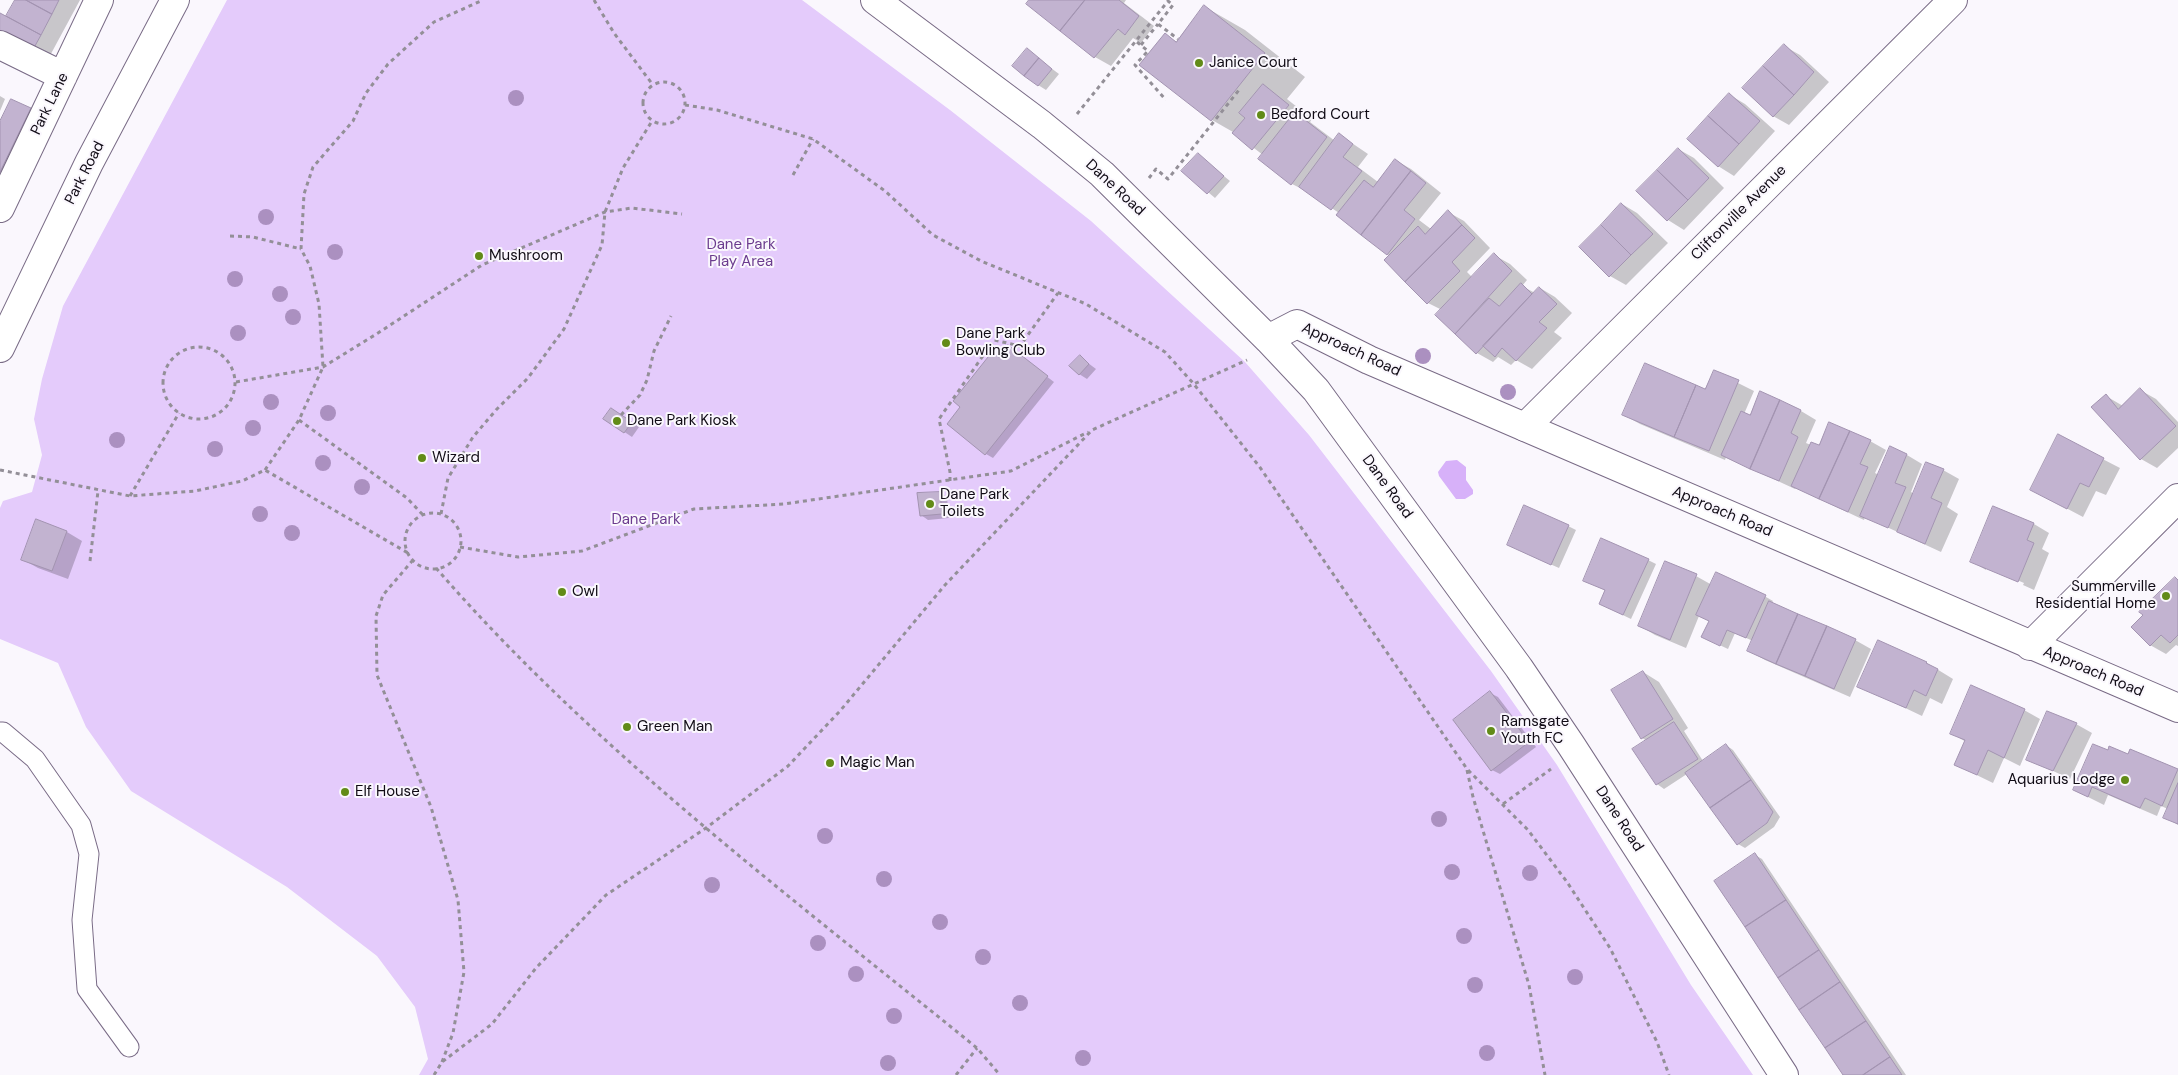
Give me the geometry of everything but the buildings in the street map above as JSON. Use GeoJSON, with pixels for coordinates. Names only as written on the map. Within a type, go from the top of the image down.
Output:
{"type":"FeatureCollection","features":[{"type":"Feature","properties":{"kind":"street","name":"Park Lane"},"geometry":{"type":"LineString","coordinates":[[0,208],[99,0]]}},
{"type":"Feature","properties":{"kind":"street","name":"Park Road"},"geometry":{"type":"LineString","coordinates":[[0,348],[89,163],[175,0]]}},
{"type":"Feature","properties":{"kind":"street","name":"Dane Road"},"geometry":{"type":"LineString","coordinates":[[875,0],[1042,125],[1102,174],[1268,339],[1316,390],[1514,660],[1784,1075]]}},
{"type":"Feature","properties":{"kind":"street","name":"Cliftonville Avenue"},"geometry":{"type":"LineString","coordinates":[[1526,427],[1952,0]]}},
{"type":"Feature","properties":{"kind":"street"},"geometry":{"type":"LineString","coordinates":[[0,45],[63,76]]}},
{"type":"Feature","properties":{"kind":"street","name":"Approach Road"},"geometry":{"type":"LineString","coordinates":[[1268,339],[1297,324],[1370,360],[2030,646],[2178,708]]}},
{"type":"Feature","properties":{"kind":"street"},"geometry":{"type":"LineString","coordinates":[[2030,646],[2178,498]]}},
{"type":"Feature","properties":{"kind":"lane"},"geometry":{"type":"LineString","coordinates":[[0,732],[3,732],[35,759],[81,825],[89,854],[82,920],[86,989],[129,1046]]}},
{"type":"Feature","properties":{"kind":"path"},"geometry":{"type":"LineString","coordinates":[[0,470],[130,496],[195,491],[242,481],[265,470],[300,420],[323,366],[319,304],[310,266],[301,249],[304,194],[312,168],[353,121],[366,93],[388,64],[434,22],[483,0]]}},
{"type":"Feature","properties":{"kind":"path"},"geometry":{"type":"LineString","coordinates":[[594,0],[614,34],[653,85]]}},
{"type":"Feature","properties":{"kind":"path"},"geometry":{"type":"LineString","coordinates":[[1079,112],[1168,1],[1173,5],[1141,45]]}},
{"type":"Feature","properties":{"kind":"path"},"geometry":{"type":"LineString","coordinates":[[1158,24],[1178,39]]}},
{"type":"Feature","properties":{"kind":"path"},"geometry":{"type":"LineString","coordinates":[[1137,42],[1148,50],[1135,65],[1166,100]]}},
{"type":"Feature","properties":{"kind":"path"},"geometry":{"type":"LineString","coordinates":[[663,82],[672,84],[681,92],[685,105],[683,112],[673,122],[666,124],[652,121],[647,116],[642,103],[647,90],[653,85],[663,82]]}},
{"type":"Feature","properties":{"kind":"path"},"geometry":{"type":"LineString","coordinates":[[1158,170],[1168,179],[1239,90],[1237,88]]}},
{"type":"Feature","properties":{"kind":"path"},"geometry":{"type":"LineString","coordinates":[[685,105],[717,110],[813,139],[885,191],[933,235],[981,261],[1086,304],[1165,352],[1193,382],[1259,466],[1467,769],[1528,830],[1567,882],[1610,948],[1657,1042],[1669,1075]]}},
{"type":"Feature","properties":{"kind":"path"},"geometry":{"type":"LineString","coordinates":[[441,514],[448,478],[473,437],[496,410],[528,378],[564,329],[602,245],[605,212],[624,168],[652,121]]}},
{"type":"Feature","properties":{"kind":"path"},"geometry":{"type":"LineString","coordinates":[[793,175],[813,139]]}},
{"type":"Feature","properties":{"kind":"path"},"geometry":{"type":"LineString","coordinates":[[236,382],[323,366],[378,334],[482,264],[605,212],[632,208],[682,214]]}},
{"type":"Feature","properties":{"kind":"path"},"geometry":{"type":"LineString","coordinates":[[230,236],[253,237],[301,249]]}},
{"type":"Feature","properties":{"kind":"path"},"geometry":{"type":"LineString","coordinates":[[950,481],[950,472],[938,419],[994,340],[1020,346],[1059,293]]}},
{"type":"Feature","properties":{"kind":"path"},"geometry":{"type":"LineString","coordinates":[[621,414],[640,395],[647,380],[654,350],[671,316]]}},
{"type":"Feature","properties":{"kind":"path"},"geometry":{"type":"LineString","coordinates":[[460,547],[518,557],[582,551],[694,509],[784,504],[1011,471],[1193,382],[1245,362],[1268,339]]}},
{"type":"Feature","properties":{"kind":"path"},"geometry":{"type":"LineString","coordinates":[[192,347],[205,347],[217,351],[233,369],[236,382],[229,403],[222,411],[212,417],[190,418],[179,413],[170,405],[164,394],[162,382],[165,370],[171,359],[181,351],[192,347]]}},
{"type":"Feature","properties":{"kind":"path"},"geometry":{"type":"LineString","coordinates":[[130,496],[179,413]]}},
{"type":"Feature","properties":{"kind":"path"},"geometry":{"type":"LineString","coordinates":[[300,420],[407,498],[423,515]]}},
{"type":"Feature","properties":{"kind":"path"},"geometry":{"type":"LineString","coordinates":[[442,1062],[492,1024],[536,968],[606,895],[706,828],[788,766],[840,711],[945,585],[1092,430]]}},
{"type":"Feature","properties":{"kind":"path"},"geometry":{"type":"LineString","coordinates":[[265,470],[408,554],[420,566],[436,568],[451,561],[460,547],[459,531],[455,524],[441,514],[423,515],[415,519],[408,526],[405,535],[408,554]]}},
{"type":"Feature","properties":{"kind":"path"},"geometry":{"type":"LineString","coordinates":[[90,561],[98,491]]}},
{"type":"Feature","properties":{"kind":"path"},"geometry":{"type":"LineString","coordinates":[[413,560],[383,595],[376,616],[377,675],[431,807],[458,900],[464,972],[453,1033],[442,1062],[434,1075]]}},
{"type":"Feature","properties":{"kind":"path"},"geometry":{"type":"LineString","coordinates":[[436,568],[476,614],[594,732],[706,828],[977,1048],[1000,1075]]}},
{"type":"Feature","properties":{"kind":"path"},"geometry":{"type":"LineString","coordinates":[[1503,804],[1557,765],[1571,745]]}},
{"type":"Feature","properties":{"kind":"path"},"geometry":{"type":"LineString","coordinates":[[1467,769],[1473,797],[1529,985],[1545,1075]]}},
{"type":"Feature","properties":{"kind":"path"},"geometry":{"type":"LineString","coordinates":[[956,1075],[977,1048]]}},
{"type":"Feature","properties":{"kind":"green space","name":"Dane Park"},"geometry":{"type":"Polygon","coordinates":[[[227,0],[802,0],[950,110],[1091,221],[1245,362],[1309,435],[1491,671],[1557,765],[1691,985],[1753,1075],[419,1075],[428,1059],[415,1007],[377,956],[287,887],[131,791],[86,727],[58,663],[0,639],[0,508],[3,501],[32,492],[42,455],[34,419],[42,379],[63,306],[227,0]]]}},
{"type":"Feature","properties":{"kind":"shaded area"},"geometry":{"type":"Polygon","coordinates":[[[1457,460],[1466,467],[1466,480],[1473,490],[1473,494],[1465,499],[1456,499],[1438,472],[1446,461],[1457,460]]]}},
{"type":"Feature","properties":{"kind":"place","name":"Janice Court"},"geometry":{"type":"Point","coordinates":[1199,63]}},
{"type":"Feature","properties":{"kind":"place","name":"Bedford Court"},"geometry":{"type":"Point","coordinates":[1261,115]}},
{"type":"Feature","properties":{"kind":"place","name":"Mushroom"},"geometry":{"type":"Point","coordinates":[479,256]}},
{"type":"Feature","properties":{"kind":"place","name":"Dane Park Bowling Club"},"geometry":{"type":"Point","coordinates":[946,343]}},
{"type":"Feature","properties":{"kind":"place","name":"Dane Park Kiosk"},"geometry":{"type":"Point","coordinates":[617,421]}},
{"type":"Feature","properties":{"kind":"place","name":"Wizard"},"geometry":{"type":"Point","coordinates":[422,458]}},
{"type":"Feature","properties":{"kind":"place","name":"Dane Park Toilets"},"geometry":{"type":"Point","coordinates":[930,504]}},
{"type":"Feature","properties":{"kind":"place","name":"Owl"},"geometry":{"type":"Point","coordinates":[562,592]}},
{"type":"Feature","properties":{"kind":"place","name":"Summerville Residential Home"},"geometry":{"type":"Point","coordinates":[2166,596]}},
{"type":"Feature","properties":{"kind":"place","name":"Green Man"},"geometry":{"type":"Point","coordinates":[627,727]}},
{"type":"Feature","properties":{"kind":"place","name":"Ramsgate Youth FC"},"geometry":{"type":"Point","coordinates":[1491,731]}},
{"type":"Feature","properties":{"kind":"place","name":"Magic Man"},"geometry":{"type":"Point","coordinates":[830,763]}},
{"type":"Feature","properties":{"kind":"place","name":"Aquarius Lodge"},"geometry":{"type":"Point","coordinates":[2125,780]}},
{"type":"Feature","properties":{"kind":"place","name":"Elf House"},"geometry":{"type":"Point","coordinates":[345,792]}},
{"type":"Feature","properties":{"kind":"park label","name":"Dane Park Play Area"},"geometry":{"type":"Point","coordinates":[741,254]}}]}
